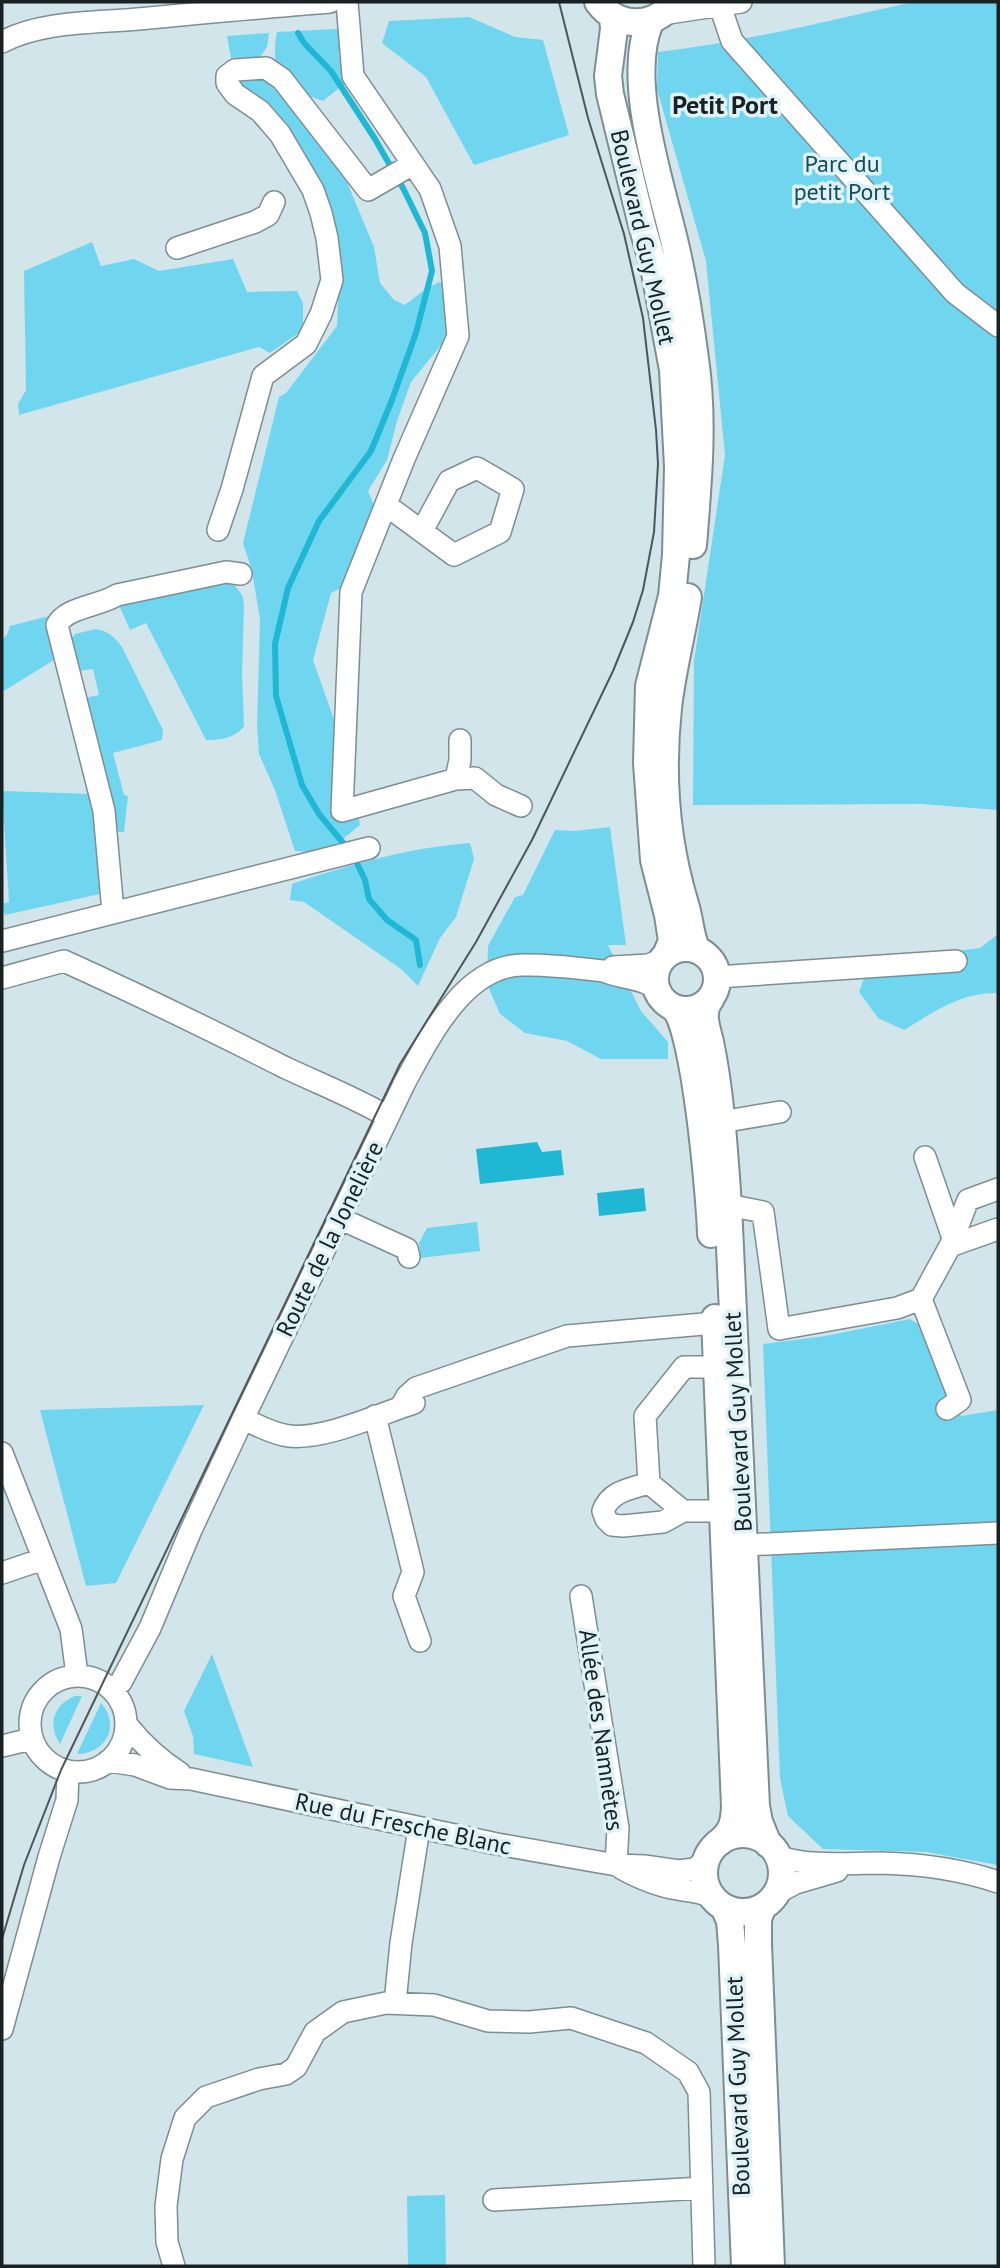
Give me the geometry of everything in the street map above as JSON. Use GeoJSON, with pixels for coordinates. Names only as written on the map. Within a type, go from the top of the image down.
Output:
{"type":"FeatureCollection","features":[{"type":"Feature","properties":{"kind":"main road"},"geometry":{"type":"LineString","coordinates":[[605,9],[632,23],[662,12]]}},
{"type":"Feature","properties":{"kind":"main road","name":"Boulevard Guy Mollet"},"geometry":{"type":"LineString","coordinates":[[605,9],[614,29],[608,76],[610,94],[661,299],[673,370],[676,414],[678,503],[674,581],[649,686],[647,726],[647,792],[653,851],[672,941],[664,958]]}},
{"type":"Feature","properties":{"kind":"main road","name":"Boulevard Guy Mollet"},"geometry":{"type":"LineString","coordinates":[[662,12],[643,44],[642,84],[657,176],[675,242],[688,307],[698,394],[694,543],[668,708],[667,805],[673,857],[697,950]]}},
{"type":"Feature","properties":{"kind":"main road"},"geometry":{"type":"LineString","coordinates":[[681,948],[697,950],[711,961],[713,988],[699,1008],[691,1010],[665,998],[656,974],[664,958],[681,948]]}},
{"type":"Feature","properties":{"kind":"main road","name":"Boulevard Guy Mollet"},"geometry":{"type":"LineString","coordinates":[[713,988],[706,1005],[705,1018],[721,1122],[728,1205],[756,1806],[759,1822],[774,1850]]}},
{"type":"Feature","properties":{"kind":"main road","name":"Boulevard Guy Mollet"},"geometry":{"type":"LineString","coordinates":[[665,998],[681,1018],[693,1070],[710,1214],[735,1807],[734,1826],[713,1852]]}},
{"type":"Feature","properties":{"kind":"main road"},"geometry":{"type":"LineString","coordinates":[[748,1835],[774,1850],[782,1875],[769,1900],[746,1912],[734,1911],[719,1903],[706,1884],[704,1872],[713,1852],[733,1836],[748,1835]]}},
{"type":"Feature","properties":{"kind":"main road","name":"Boulevard Guy Mollet"},"geometry":{"type":"LineString","coordinates":[[769,1900],[758,1919],[758,1944],[771,2266]]}},
{"type":"Feature","properties":{"kind":"main road","name":"Boulevard Guy Mollet"},"geometry":{"type":"LineString","coordinates":[[719,1903],[730,1921],[732,1945],[745,2266]]}},
{"type":"Feature","properties":{"kind":"street"},"geometry":{"type":"LineString","coordinates":[[3,38],[86,23],[330,2]]}},
{"type":"Feature","properties":{"kind":"street"},"geometry":{"type":"LineString","coordinates":[[348,2],[354,76],[430,189],[450,246],[458,336],[351,592],[342,811],[456,779],[475,778],[496,795],[521,806]]}},
{"type":"Feature","properties":{"kind":"street"},"geometry":{"type":"LineString","coordinates":[[662,12],[731,4],[728,33],[732,41],[955,293],[998,326]]}},
{"type":"Feature","properties":{"kind":"street"},"geometry":{"type":"LineString","coordinates":[[218,530],[263,376],[306,344],[321,314],[332,280],[327,238],[313,190],[280,134],[260,111],[231,89],[227,83],[229,72],[266,68],[282,79],[368,190],[413,164]]}},
{"type":"Feature","properties":{"kind":"street"},"geometry":{"type":"LineString","coordinates":[[177,248],[255,222],[268,215],[274,202]]}},
{"type":"Feature","properties":{"kind":"street"},"geometry":{"type":"LineString","coordinates":[[386,505],[454,555],[500,532],[513,489],[477,468],[449,481],[422,531]]}},
{"type":"Feature","properties":{"kind":"street"},"geometry":{"type":"LineString","coordinates":[[113,912],[104,811],[57,625],[65,614],[107,601],[117,595],[226,572],[241,574]]}},
{"type":"Feature","properties":{"kind":"street"},"geometry":{"type":"LineString","coordinates":[[456,779],[460,740]]}},
{"type":"Feature","properties":{"kind":"street"},"geometry":{"type":"LineString","coordinates":[[2,941],[369,848]]}},
{"type":"Feature","properties":{"kind":"street","name":"Route de la Jonelière"},"geometry":{"type":"LineString","coordinates":[[604,971],[614,966],[648,965],[664,958]]}},
{"type":"Feature","properties":{"kind":"street"},"geometry":{"type":"LineString","coordinates":[[2,978],[64,961],[319,1084],[369,1105],[388,1117]]}},
{"type":"Feature","properties":{"kind":"street"},"geometry":{"type":"LineString","coordinates":[[713,988],[956,961]]}},
{"type":"Feature","properties":{"kind":"street","name":"Route de la Jonelière"},"geometry":{"type":"LineString","coordinates":[[121,1707],[121,1682],[150,1628],[191,1530],[339,1218],[433,1031],[457,1001],[482,978],[521,964],[604,971],[614,976],[644,982],[665,998]]}},
{"type":"Feature","properties":{"kind":"street"},"geometry":{"type":"LineString","coordinates":[[721,1122],[780,1112]]}},
{"type":"Feature","properties":{"kind":"street"},"geometry":{"type":"LineString","coordinates":[[925,1157],[951,1242]]}},
{"type":"Feature","properties":{"kind":"street"},"geometry":{"type":"LineString","coordinates":[[728,1205],[763,1212],[779,1329],[897,1308],[920,1299],[951,1242],[968,1200],[998,1189]]}},
{"type":"Feature","properties":{"kind":"street"},"geometry":{"type":"LineString","coordinates":[[339,1218],[407,1249],[409,1257]]}},
{"type":"Feature","properties":{"kind":"street"},"geometry":{"type":"LineString","coordinates":[[951,1242],[998,1228]]}},
{"type":"Feature","properties":{"kind":"street"},"geometry":{"type":"LineString","coordinates":[[920,1299],[960,1400],[947,1409]]}},
{"type":"Feature","properties":{"kind":"street"},"geometry":{"type":"LineString","coordinates":[[243,1419],[275,1433],[300,1437],[325,1432],[417,1405],[407,1396],[416,1388],[470,1375],[567,1336],[715,1323]]}},
{"type":"Feature","properties":{"kind":"street"},"geometry":{"type":"LineString","coordinates":[[683,1511],[649,1483],[645,1416],[684,1367],[716,1367]]}},
{"type":"Feature","properties":{"kind":"street"},"geometry":{"type":"LineString","coordinates":[[375,1416],[413,1572],[404,1596],[420,1641]]}},
{"type":"Feature","properties":{"kind":"street"},"geometry":{"type":"LineString","coordinates":[[2,1453],[71,1629],[77,1675]]}},
{"type":"Feature","properties":{"kind":"street"},"geometry":{"type":"LineString","coordinates":[[649,1483],[615,1494],[607,1500],[603,1511],[606,1519],[612,1525],[623,1526],[663,1522],[683,1511],[723,1511]]}},
{"type":"Feature","properties":{"kind":"street"},"geometry":{"type":"LineString","coordinates":[[745,1545],[998,1533]]}},
{"type":"Feature","properties":{"kind":"street"},"geometry":{"type":"LineString","coordinates":[[2,1573],[43,1559]]}},
{"type":"Feature","properties":{"kind":"street","name":"Allée des Namnètes"},"geometry":{"type":"LineString","coordinates":[[582,1596],[618,1828],[616,1865]]}},
{"type":"Feature","properties":{"kind":"street"},"geometry":{"type":"LineString","coordinates":[[67,1800],[99,1766],[120,1749],[121,1707],[98,1679],[77,1675],[60,1678],[36,1698],[29,1718],[31,1738],[37,1750],[55,1766],[68,1771],[99,1766]]}},
{"type":"Feature","properties":{"kind":"street","name":"Rue du Fresche Blanc"},"geometry":{"type":"LineString","coordinates":[[121,1707],[151,1753],[191,1779]]}},
{"type":"Feature","properties":{"kind":"street"},"geometry":{"type":"LineString","coordinates":[[2,1746],[31,1738]]}},
{"type":"Feature","properties":{"kind":"street","name":"Rue du Fresche Blanc"},"geometry":{"type":"LineString","coordinates":[[99,1766],[135,1765],[170,1779],[191,1779],[497,1844],[616,1865],[679,1871],[694,1869],[713,1852]]}},
{"type":"Feature","properties":{"kind":"street"},"geometry":{"type":"LineString","coordinates":[[2,2029],[67,1800],[68,1771]]}},
{"type":"Feature","properties":{"kind":"street"},"geometry":{"type":"LineString","coordinates":[[395,2003],[401,1943],[419,1828]]}},
{"type":"Feature","properties":{"kind":"street"},"geometry":{"type":"LineString","coordinates":[[774,1850],[814,1865],[931,1866],[998,1882]]}},
{"type":"Feature","properties":{"kind":"street"},"geometry":{"type":"LineString","coordinates":[[769,1900],[796,1883],[860,1864]]}},
{"type":"Feature","properties":{"kind":"street","name":"Rue du Fresche Blanc"},"geometry":{"type":"LineString","coordinates":[[616,1865],[640,1879],[699,1892],[719,1903]]}},
{"type":"Feature","properties":{"kind":"street"},"geometry":{"type":"LineString","coordinates":[[174,2266],[167,2242],[166,2206],[172,2159],[185,2118],[206,2097],[259,2079],[286,2074],[296,2067],[315,2032],[343,2012],[386,2003],[434,2005],[488,2021],[529,2022],[571,2018],[646,2043],[688,2072],[699,2091],[704,2266]]}},
{"type":"Feature","properties":{"kind":"street"},"geometry":{"type":"LineString","coordinates":[[494,2200],[702,2188]]}},
{"type":"Feature","properties":{"kind":"green space","name":"Parc du petit Port"},"geometry":{"type":"Polygon","coordinates":[[[913,2],[998,2],[998,810],[921,804],[693,805],[694,661],[725,455],[706,261],[657,89],[658,52],[754,37],[913,2]]]}},
{"type":"Feature","properties":{"kind":"green space"},"geometry":{"type":"Polygon","coordinates":[[[469,17],[515,37],[543,40],[569,135],[474,165],[426,77],[382,43],[389,21],[469,17]]]}},
{"type":"Feature","properties":{"kind":"green space"},"geometry":{"type":"Polygon","coordinates":[[[355,28],[355,45],[338,53],[345,67],[344,84],[323,101],[297,92],[275,65],[277,32],[355,28]]]}},
{"type":"Feature","properties":{"kind":"green space"},"geometry":{"type":"Polygon","coordinates":[[[269,33],[267,47],[260,57],[231,58],[227,36],[269,33]]]}},
{"type":"Feature","properties":{"kind":"green space"},"geometry":{"type":"Polygon","coordinates":[[[243,76],[270,76],[344,175],[374,247],[380,283],[394,300],[405,305],[439,282],[449,287],[452,335],[411,382],[387,460],[368,491],[386,535],[365,570],[331,593],[313,660],[348,759],[360,825],[326,853],[295,851],[275,790],[259,754],[257,727],[260,619],[252,571],[243,543],[279,397],[286,393],[337,326],[339,285],[332,217],[242,86],[240,81],[243,76]]]}},
{"type":"Feature","properties":{"kind":"green space"},"geometry":{"type":"Polygon","coordinates":[[[92,242],[101,266],[134,259],[159,271],[233,259],[247,292],[297,291],[303,303],[303,330],[270,353],[259,347],[19,415],[18,404],[26,390],[24,271],[92,242]]]}},
{"type":"Feature","properties":{"kind":"green space"},"geometry":{"type":"Polygon","coordinates":[[[211,580],[232,582],[242,595],[244,726],[232,736],[206,740],[146,623],[130,630],[119,605],[211,580]]]}},
{"type":"Feature","properties":{"kind":"green space"},"geometry":{"type":"Polygon","coordinates":[[[49,616],[59,657],[2,692],[2,639],[7,635],[10,626],[49,616]]]}},
{"type":"Feature","properties":{"kind":"green space"},"geometry":{"type":"Polygon","coordinates":[[[95,629],[110,635],[122,647],[163,730],[162,740],[113,753],[124,795],[128,796],[124,832],[112,832],[85,698],[99,695],[93,669],[79,671],[71,639],[75,634],[95,629]]]}},
{"type":"Feature","properties":{"kind":"green space"},"geometry":{"type":"Polygon","coordinates":[[[2,791],[94,794],[100,894],[5,915],[2,904],[9,902],[2,791]]]}},
{"type":"Feature","properties":{"kind":"green space"},"geometry":{"type":"Polygon","coordinates":[[[610,827],[626,945],[608,945],[641,1011],[668,1042],[668,1059],[601,1059],[567,1041],[525,1033],[500,1014],[487,984],[488,946],[515,897],[523,895],[555,830],[610,827]]]}},
{"type":"Feature","properties":{"kind":"green space"},"geometry":{"type":"Polygon","coordinates":[[[470,843],[474,859],[456,917],[440,938],[418,986],[401,969],[304,902],[290,900],[292,884],[313,877],[403,853],[470,843]]]}},
{"type":"Feature","properties":{"kind":"green space"},"geometry":{"type":"Polygon","coordinates":[[[998,934],[998,993],[961,999],[904,1030],[878,1018],[859,992],[865,976],[941,953],[980,948],[998,934]]]}},
{"type":"Feature","properties":{"kind":"green space"},"geometry":{"type":"Polygon","coordinates":[[[477,1222],[480,1251],[420,1258],[419,1243],[427,1228],[477,1222]]]}},
{"type":"Feature","properties":{"kind":"green space"},"geometry":{"type":"Polygon","coordinates":[[[910,1319],[929,1331],[961,1416],[998,1410],[998,1865],[926,1852],[823,1849],[788,1816],[780,1778],[763,1344],[825,1336],[910,1319]]]}},
{"type":"Feature","properties":{"kind":"green space"},"geometry":{"type":"Polygon","coordinates":[[[204,1405],[116,1583],[86,1586],[40,1410],[204,1405]]]}},
{"type":"Feature","properties":{"kind":"green space"},"geometry":{"type":"Polygon","coordinates":[[[212,1654],[253,1767],[194,1754],[193,1736],[184,1711],[212,1654]]]}},
{"type":"Feature","properties":{"kind":"green space"},"geometry":{"type":"Polygon","coordinates":[[[75,1696],[82,1696],[60,1744],[54,1730],[55,1716],[62,1704],[75,1696]]]}},
{"type":"Feature","properties":{"kind":"green space"},"geometry":{"type":"Polygon","coordinates":[[[101,1703],[110,1720],[107,1737],[96,1749],[77,1754],[101,1703]]]}},
{"type":"Feature","properties":{"kind":"green space"},"geometry":{"type":"Polygon","coordinates":[[[445,2195],[446,2266],[408,2266],[407,2196],[445,2195]]]}},
{"type":"Feature","properties":{"kind":"shaded area"},"geometry":{"type":"Polygon","coordinates":[[[537,1142],[542,1152],[561,1150],[564,1175],[480,1184],[476,1149],[537,1142]]]}},
{"type":"Feature","properties":{"kind":"shaded area"},"geometry":{"type":"Polygon","coordinates":[[[644,1188],[646,1211],[599,1216],[597,1193],[644,1188]]]}},
{"type":"Feature","properties":{"kind":"waterway"},"geometry":{"type":"LineString","coordinates":[[298,33],[331,71],[404,190],[425,233],[432,271],[416,333],[371,451],[319,521],[288,588],[275,644],[276,696],[302,785],[319,814],[344,844]]}},
{"type":"Feature","properties":{"kind":"waterway"},"geometry":{"type":"LineString","coordinates":[[356,861],[365,880],[369,899],[387,920],[416,940],[420,965]]}},
{"type":"Feature","properties":{"kind":"tram line"},"geometry":{"type":"LineString","coordinates":[[2,1939],[24,1865],[61,1770],[400,1064],[476,942],[532,840],[613,671],[643,590],[654,532],[658,464],[643,318],[624,234],[588,118],[559,2]]}},
{"type":"Feature","properties":{"kind":"district","name":"Petit Port"},"geometry":{"type":"Point","coordinates":[725,105]}}]}
